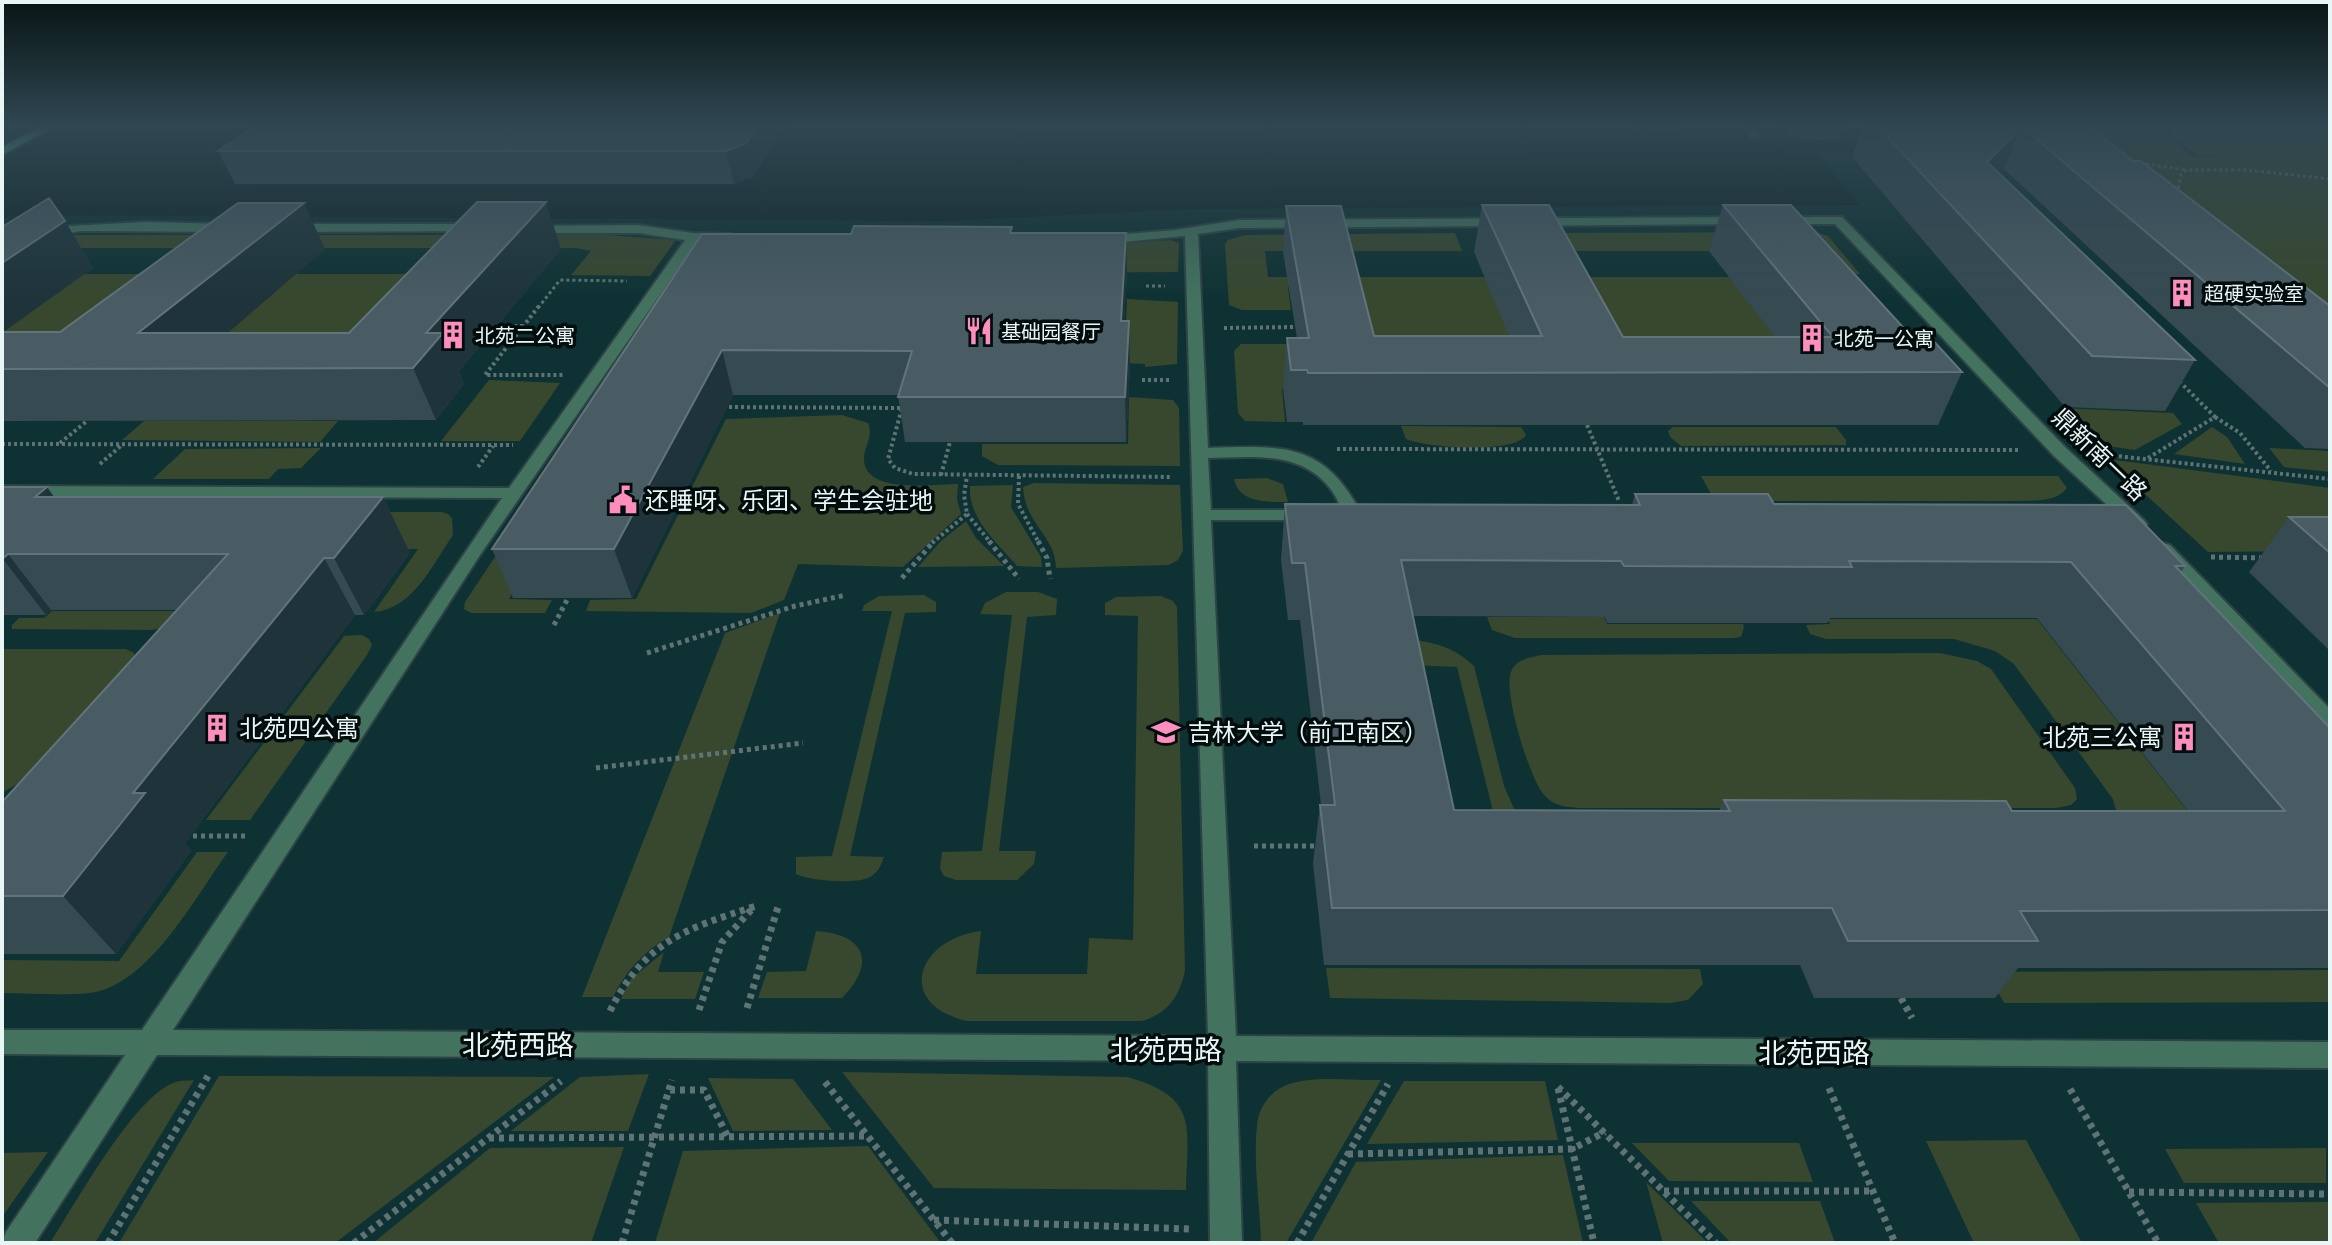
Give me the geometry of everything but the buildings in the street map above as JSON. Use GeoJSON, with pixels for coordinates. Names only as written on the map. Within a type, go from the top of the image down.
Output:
{"type":"FeatureCollection","features":[{"type":"Feature","properties":{"kind":"lane","name":"鼎新南一路"},"geometry":{"type":"LineString","coordinates":[[1191,232],[1206,227],[1239,224],[1838,220],[2060,452],[2129,514],[2330,722]]}},
{"type":"Feature","properties":{"kind":"lane"},"geometry":{"type":"LineString","coordinates":[[4,244],[39,231],[68,228],[240,228]]}},
{"type":"Feature","properties":{"kind":"lane"},"geometry":{"type":"LineString","coordinates":[[271,228],[490,228]]}},
{"type":"Feature","properties":{"kind":"lane"},"geometry":{"type":"LineString","coordinates":[[505,228],[638,229],[693,237],[739,237]]}},
{"type":"Feature","properties":{"kind":"lane"},"geometry":{"type":"LineString","coordinates":[[1089,240],[1191,232],[1223,1049],[1226,1243]]}},
{"type":"Feature","properties":{"kind":"lane"},"geometry":{"type":"LineString","coordinates":[[17,1243],[514,493],[693,237]]}},
{"type":"Feature","properties":{"kind":"lane"},"geometry":{"type":"LineString","coordinates":[[1201,453],[1263,453],[1305,459],[1333,477],[1345,495],[1346,515],[1203,515]]}},
{"type":"Feature","properties":{"kind":"lane"},"geometry":{"type":"LineString","coordinates":[[2,491],[514,493]]}},
{"type":"Feature","properties":{"kind":"lane"},"geometry":{"type":"LineString","coordinates":[[2098,514],[2129,514]]}},
{"type":"Feature","properties":{"kind":"lane","name":"北苑西路"},"geometry":{"type":"LineString","coordinates":[[2,1042],[2330,1055]]}},
{"type":"Feature","properties":{"kind":"path"},"geometry":{"type":"LineString","coordinates":[[2177,195],[2179,184]]}},
{"type":"Feature","properties":{"kind":"path"},"geometry":{"type":"LineString","coordinates":[[576,375],[485,375],[560,280],[629,281]]}},
{"type":"Feature","properties":{"kind":"path"},"geometry":{"type":"LineString","coordinates":[[496,326],[524,326]]}},
{"type":"Feature","properties":{"kind":"path"},"geometry":{"type":"LineString","coordinates":[[1222,328],[1295,327]]}},
{"type":"Feature","properties":{"kind":"path"},"geometry":{"type":"LineString","coordinates":[[2171,373],[2215,417],[2240,433],[2272,472]]}},
{"type":"Feature","properties":{"kind":"path"},"geometry":{"type":"LineString","coordinates":[[717,407],[902,408],[888,459],[895,468],[913,474],[1181,477]]}},
{"type":"Feature","properties":{"kind":"path"},"geometry":{"type":"LineString","coordinates":[[2148,458],[2215,417]]}},
{"type":"Feature","properties":{"kind":"path"},"geometry":{"type":"LineString","coordinates":[[58,444],[87,421]]}},
{"type":"Feature","properties":{"kind":"path"},"geometry":{"type":"LineString","coordinates":[[1587,425],[1619,501]]}},
{"type":"Feature","properties":{"kind":"path"},"geometry":{"type":"LineString","coordinates":[[941,475],[950,442]]}},
{"type":"Feature","properties":{"kind":"path"},"geometry":{"type":"LineString","coordinates":[[2,444],[516,445]]}},
{"type":"Feature","properties":{"kind":"path"},"geometry":{"type":"LineString","coordinates":[[1330,449],[2032,450]]}},
{"type":"Feature","properties":{"kind":"path"},"geometry":{"type":"LineString","coordinates":[[2101,454],[2330,479]]}},
{"type":"Feature","properties":{"kind":"path"},"geometry":{"type":"LineString","coordinates":[[967,475],[964,495],[967,514],[1019,579]]}},
{"type":"Feature","properties":{"kind":"path"},"geometry":{"type":"LineString","coordinates":[[1019,476],[1018,504],[1047,558],[1050,579]]}},
{"type":"Feature","properties":{"kind":"path"},"geometry":{"type":"LineString","coordinates":[[902,578],[922,552],[967,514]]}},
{"type":"Feature","properties":{"kind":"path"},"geometry":{"type":"LineString","coordinates":[[2206,557],[2268,558]]}},
{"type":"Feature","properties":{"kind":"path"},"geometry":{"type":"LineString","coordinates":[[647,653],[701,640],[777,609],[846,595]]}},
{"type":"Feature","properties":{"kind":"path"},"geometry":{"type":"LineString","coordinates":[[554,625],[568,598]]}},
{"type":"Feature","properties":{"kind":"path"},"geometry":{"type":"LineString","coordinates":[[596,768],[803,743]]}},
{"type":"Feature","properties":{"kind":"path"},"geometry":{"type":"LineString","coordinates":[[169,836],[248,836]]}},
{"type":"Feature","properties":{"kind":"path"},"geometry":{"type":"LineString","coordinates":[[1254,846],[1330,846]]}},
{"type":"Feature","properties":{"kind":"path"},"geometry":{"type":"LineString","coordinates":[[612,1008],[627,977],[658,948],[705,922],[756,906],[732,924],[716,952],[699,1008]]}},
{"type":"Feature","properties":{"kind":"path"},"geometry":{"type":"LineString","coordinates":[[747,1008],[778,907]]}},
{"type":"Feature","properties":{"kind":"path"},"geometry":{"type":"LineString","coordinates":[[1901,998],[1910,1015]]}},
{"type":"Feature","properties":{"kind":"path"},"geometry":{"type":"LineString","coordinates":[[817,1072],[952,1243]]}},
{"type":"Feature","properties":{"kind":"path"},"geometry":{"type":"LineString","coordinates":[[354,1243],[570,1074]]}},
{"type":"Feature","properties":{"kind":"path"},"geometry":{"type":"LineString","coordinates":[[622,1243],[674,1075]]}},
{"type":"Feature","properties":{"kind":"path"},"geometry":{"type":"LineString","coordinates":[[108,1243],[209,1076]]}},
{"type":"Feature","properties":{"kind":"path"},"geometry":{"type":"LineString","coordinates":[[1297,1243],[1392,1078]]}},
{"type":"Feature","properties":{"kind":"path"},"geometry":{"type":"LineString","coordinates":[[1594,1243],[1557,1086],[1716,1243]]}},
{"type":"Feature","properties":{"kind":"path"},"geometry":{"type":"LineString","coordinates":[[1829,1088],[1895,1243]]}},
{"type":"Feature","properties":{"kind":"path"},"geometry":{"type":"LineString","coordinates":[[2069,1089],[2158,1243]]}},
{"type":"Feature","properties":{"kind":"path"},"geometry":{"type":"LineString","coordinates":[[669,1090],[704,1090],[728,1137]]}},
{"type":"Feature","properties":{"kind":"path"},"geometry":{"type":"LineString","coordinates":[[1348,1154],[1572,1149],[1605,1132]]}},
{"type":"Feature","properties":{"kind":"path"},"geometry":{"type":"LineString","coordinates":[[488,1138],[868,1136]]}},
{"type":"Feature","properties":{"kind":"path"},"geometry":{"type":"LineString","coordinates":[[1663,1191],[1872,1191]]}},
{"type":"Feature","properties":{"kind":"path"},"geometry":{"type":"LineString","coordinates":[[2129,1192],[2330,1194]]}},
{"type":"Feature","properties":{"kind":"path"},"geometry":{"type":"LineString","coordinates":[[934,1220],[1189,1229]]}},
{"type":"Feature","properties":{"kind":"shaded area","name":"吉林大学（前卫南区）"},"geometry":{"type":"Polygon","coordinates":[[[1842,184],[2330,184],[2330,1243],[2,1243],[2,220],[10,215],[945,221],[1187,209],[1859,205],[1842,184]]]}},
{"type":"Feature","properties":{"kind":"green space"},"geometry":{"type":"Polygon","coordinates":[[[2165,184],[2330,184],[2330,306],[2165,184]]]}},
{"type":"Feature","properties":{"kind":"green space"},"geometry":{"type":"Polygon","coordinates":[[[1815,232],[1828,236],[1860,274],[1829,275],[1794,251],[1561,251],[1551,233],[1815,232]]]}},
{"type":"Feature","properties":{"kind":"green space"},"geometry":{"type":"Polygon","coordinates":[[[1455,233],[1462,251],[1265,251],[1268,277],[1297,277],[1298,286],[1288,287],[1291,310],[1242,310],[1229,305],[1225,244],[1228,240],[1245,235],[1455,233]]]}},
{"type":"Feature","properties":{"kind":"green space"},"geometry":{"type":"Polygon","coordinates":[[[65,235],[609,235],[676,240],[650,276],[571,275],[591,251],[576,248],[62,248],[65,235]]]}},
{"type":"Feature","properties":{"kind":"green space"},"geometry":{"type":"Polygon","coordinates":[[[1171,240],[1179,243],[1178,272],[1016,273],[1089,245],[1171,240]]]}},
{"type":"Feature","properties":{"kind":"green space"},"geometry":{"type":"Polygon","coordinates":[[[55,274],[250,274],[2,383],[2,326],[55,274]]]}},
{"type":"Feature","properties":{"kind":"green space"},"geometry":{"type":"Polygon","coordinates":[[[284,274],[505,274],[429,333],[180,374],[284,284],[284,274]]]}},
{"type":"Feature","properties":{"kind":"green space"},"geometry":{"type":"Polygon","coordinates":[[[1312,277],[1507,277],[1522,339],[1332,387],[1312,277]]]}},
{"type":"Feature","properties":{"kind":"green space"},"geometry":{"type":"Polygon","coordinates":[[[1542,277],[1762,277],[1785,337],[1595,388],[1542,277]]]}},
{"type":"Feature","properties":{"kind":"green space"},"geometry":{"type":"Polygon","coordinates":[[[1127,299],[1178,302],[1177,364],[1145,367],[1145,364],[1124,363],[1127,299]]]}},
{"type":"Feature","properties":{"kind":"green space"},"geometry":{"type":"Polygon","coordinates":[[[1241,344],[1296,344],[1316,388],[1282,389],[1285,422],[1245,421],[1238,413],[1234,351],[1241,344]]]}},
{"type":"Feature","properties":{"kind":"green space"},"geometry":{"type":"Polygon","coordinates":[[[489,380],[560,383],[520,441],[441,441],[489,380]]]}},
{"type":"Feature","properties":{"kind":"green space"},"geometry":{"type":"Polygon","coordinates":[[[1129,397],[1173,400],[1179,408],[1180,466],[998,465],[982,456],[982,444],[1128,444],[1129,397]]]}},
{"type":"Feature","properties":{"kind":"green space"},"geometry":{"type":"Polygon","coordinates":[[[2062,408],[2173,413],[2182,424],[2135,450],[2093,444],[2062,408]]]}},
{"type":"Feature","properties":{"kind":"green space"},"geometry":{"type":"Polygon","coordinates":[[[842,415],[868,423],[870,433],[864,459],[867,470],[875,478],[902,485],[958,484],[957,499],[961,514],[903,567],[798,564],[784,600],[751,613],[586,611],[590,600],[636,599],[726,419],[842,415]]]}},
{"type":"Feature","properties":{"kind":"green space"},"geometry":{"type":"Polygon","coordinates":[[[587,418],[620,418],[509,599],[552,600],[545,613],[471,613],[464,609],[465,602],[587,418]]]}},
{"type":"Feature","properties":{"kind":"green space"},"geometry":{"type":"Polygon","coordinates":[[[144,421],[338,421],[320,442],[122,440],[144,421]]]}},
{"type":"Feature","properties":{"kind":"green space"},"geometry":{"type":"Polygon","coordinates":[[[1401,426],[1521,427],[1526,435],[1519,441],[1505,445],[1450,447],[1406,439],[1401,426]]]}},
{"type":"Feature","properties":{"kind":"green space"},"geometry":{"type":"Polygon","coordinates":[[[1673,427],[1836,427],[1846,440],[1846,445],[1681,446],[1670,437],[1668,431],[1673,427]]]}},
{"type":"Feature","properties":{"kind":"green space"},"geometry":{"type":"Polygon","coordinates":[[[2212,427],[2227,437],[2245,464],[2174,454],[2212,427]]]}},
{"type":"Feature","properties":{"kind":"green space"},"geometry":{"type":"Polygon","coordinates":[[[321,448],[301,468],[278,469],[269,479],[153,479],[185,449],[321,448]]]}},
{"type":"Feature","properties":{"kind":"green space"},"geometry":{"type":"Polygon","coordinates":[[[2269,448],[2330,451],[2330,472],[2284,467],[2269,448]]]}},
{"type":"Feature","properties":{"kind":"green space"},"geometry":{"type":"Polygon","coordinates":[[[2107,459],[2330,488],[2330,551],[2208,552],[2107,459]]]}},
{"type":"Feature","properties":{"kind":"green space"},"geometry":{"type":"Polygon","coordinates":[[[1701,476],[2058,476],[2067,488],[2057,496],[2031,501],[1715,501],[1701,476]]]}},
{"type":"Feature","properties":{"kind":"green space"},"geometry":{"type":"Polygon","coordinates":[[[1267,478],[1283,484],[1288,502],[1255,500],[1242,493],[1234,479],[1267,478]]]}},
{"type":"Feature","properties":{"kind":"green space"},"geometry":{"type":"Polygon","coordinates":[[[1034,483],[1180,485],[1183,551],[1178,560],[1169,565],[1056,568],[1051,547],[1025,500],[1023,487],[1034,483]]]}},
{"type":"Feature","properties":{"kind":"green space"},"geometry":{"type":"Polygon","coordinates":[[[1013,485],[1011,507],[1041,557],[1042,567],[1017,566],[985,529],[974,509],[970,486],[1013,485]]]}},
{"type":"Feature","properties":{"kind":"green space"},"geometry":{"type":"Polygon","coordinates":[[[142,512],[441,512],[452,518],[453,535],[411,594],[388,609],[374,612],[418,549],[96,552],[142,512]]]}},
{"type":"Feature","properties":{"kind":"green space"},"geometry":{"type":"Polygon","coordinates":[[[966,521],[976,538],[1004,566],[918,567],[941,541],[966,521]]]}},
{"type":"Feature","properties":{"kind":"green space"},"geometry":{"type":"Polygon","coordinates":[[[1006,592],[1038,592],[1057,599],[1056,615],[1027,617],[999,851],[1036,851],[1034,864],[1017,880],[956,880],[944,876],[940,869],[942,852],[982,851],[1012,615],[980,614],[985,603],[1006,592]]]}},
{"type":"Feature","properties":{"kind":"green space"},"geometry":{"type":"Polygon","coordinates":[[[924,595],[936,602],[936,612],[905,613],[850,856],[884,857],[882,864],[874,874],[861,880],[821,880],[796,874],[796,857],[832,856],[892,611],[862,611],[864,605],[879,596],[924,595]]]}},
{"type":"Feature","properties":{"kind":"green space"},"geometry":{"type":"Polygon","coordinates":[[[1161,596],[1173,601],[1177,607],[1185,971],[1176,996],[1165,1009],[1142,1021],[967,1021],[944,1013],[929,1001],[922,987],[923,973],[929,959],[942,946],[959,936],[981,931],[976,974],[1087,974],[1089,938],[1133,940],[1138,616],[1105,615],[1105,603],[1116,597],[1161,596]]]}},
{"type":"Feature","properties":{"kind":"green space"},"geometry":{"type":"Polygon","coordinates":[[[52,611],[195,611],[165,628],[151,630],[12,629],[19,618],[44,618],[52,611]]]}},
{"type":"Feature","properties":{"kind":"green space"},"geometry":{"type":"Polygon","coordinates":[[[780,613],[669,937],[636,963],[613,997],[582,997],[725,633],[780,613]]]}},
{"type":"Feature","properties":{"kind":"green space"},"geometry":{"type":"Polygon","coordinates":[[[1487,617],[1604,617],[1607,624],[1743,624],[1744,627],[1741,637],[1733,638],[1515,638],[1492,630],[1487,617]]]}},
{"type":"Feature","properties":{"kind":"green space"},"geometry":{"type":"Polygon","coordinates":[[[1827,619],[2037,619],[2233,869],[1507,867],[1457,667],[1410,665],[1414,640],[1446,648],[1474,666],[1504,786],[1515,811],[1531,824],[2118,818],[2113,799],[2014,664],[1995,651],[1954,639],[1826,639],[1810,634],[1806,625],[1830,624],[1827,619]]]}},
{"type":"Feature","properties":{"kind":"green space"},"geometry":{"type":"Polygon","coordinates":[[[362,635],[372,645],[367,655],[250,820],[206,820],[344,636],[362,635]]]}},
{"type":"Feature","properties":{"kind":"green space"},"geometry":{"type":"Polygon","coordinates":[[[2,649],[126,649],[134,653],[134,661],[27,778],[2,793],[2,649]]]}},
{"type":"Feature","properties":{"kind":"green space"},"geometry":{"type":"Polygon","coordinates":[[[1940,653],[1977,661],[1991,669],[2075,788],[2077,799],[2071,805],[2056,808],[1565,806],[1545,796],[1532,773],[1519,736],[1511,698],[1513,668],[1523,660],[1541,655],[1940,653]]]}},
{"type":"Feature","properties":{"kind":"green space"},"geometry":{"type":"Polygon","coordinates":[[[197,852],[228,852],[168,937],[131,975],[111,987],[89,993],[2,993],[2,960],[119,961],[197,852]]]}},
{"type":"Feature","properties":{"kind":"green space"},"geometry":{"type":"Polygon","coordinates":[[[816,931],[846,938],[860,952],[860,973],[842,998],[758,998],[767,972],[806,971],[816,931]]]}},
{"type":"Feature","properties":{"kind":"green space"},"geometry":{"type":"Polygon","coordinates":[[[664,952],[658,972],[704,972],[695,999],[621,999],[631,979],[664,952]]]}},
{"type":"Feature","properties":{"kind":"green space"},"geometry":{"type":"Polygon","coordinates":[[[1326,968],[1700,969],[1703,984],[1688,1000],[1670,1003],[1330,998],[1326,968]]]}},
{"type":"Feature","properties":{"kind":"green space"},"geometry":{"type":"Polygon","coordinates":[[[2330,970],[2330,1002],[2004,1003],[1987,972],[2330,970]]]}},
{"type":"Feature","properties":{"kind":"green space"},"geometry":{"type":"Polygon","coordinates":[[[842,1072],[1127,1077],[1151,1085],[1167,1094],[1184,1117],[1187,1132],[1186,1190],[934,1188],[842,1072]]]}},
{"type":"Feature","properties":{"kind":"green space"},"geometry":{"type":"Polygon","coordinates":[[[649,1074],[628,1131],[511,1131],[580,1077],[649,1074]]]}},
{"type":"Feature","properties":{"kind":"green space"},"geometry":{"type":"Polygon","coordinates":[[[219,1076],[554,1077],[335,1243],[119,1243],[219,1076]]]}},
{"type":"Feature","properties":{"kind":"green space"},"geometry":{"type":"Polygon","coordinates":[[[708,1078],[793,1079],[832,1130],[733,1131],[708,1078]]]}},
{"type":"Feature","properties":{"kind":"green space"},"geometry":{"type":"Polygon","coordinates":[[[194,1080],[95,1243],[50,1243],[107,1153],[143,1107],[160,1091],[176,1082],[194,1080]]]}},
{"type":"Feature","properties":{"kind":"green space"},"geometry":{"type":"Polygon","coordinates":[[[1381,1080],[1286,1243],[1261,1243],[1256,1140],[1258,1119],[1267,1100],[1282,1087],[1300,1081],[1381,1080]]]}},
{"type":"Feature","properties":{"kind":"green space"},"geometry":{"type":"Polygon","coordinates":[[[1404,1081],[1545,1081],[1558,1140],[1367,1144],[1404,1081]]]}},
{"type":"Feature","properties":{"kind":"green space"},"geometry":{"type":"Polygon","coordinates":[[[2026,1140],[2082,1243],[1974,1243],[1926,1141],[2026,1140]]]}},
{"type":"Feature","properties":{"kind":"green space"},"geometry":{"type":"Polygon","coordinates":[[[1632,1143],[1799,1143],[1813,1182],[1669,1181],[1632,1143]]]}},
{"type":"Feature","properties":{"kind":"green space"},"geometry":{"type":"Polygon","coordinates":[[[868,1146],[941,1243],[655,1243],[683,1151],[868,1146]]]}},
{"type":"Feature","properties":{"kind":"green space"},"geometry":{"type":"Polygon","coordinates":[[[624,1147],[591,1243],[373,1243],[490,1148],[624,1147]]]}},
{"type":"Feature","properties":{"kind":"green space"},"geometry":{"type":"Polygon","coordinates":[[[2326,1148],[2326,1183],[2184,1183],[2165,1149],[2326,1148]]]}},
{"type":"Feature","properties":{"kind":"green space"},"geometry":{"type":"Polygon","coordinates":[[[48,1152],[2,1217],[2,1153],[48,1152]]]}},
{"type":"Feature","properties":{"kind":"green space"},"geometry":{"type":"Polygon","coordinates":[[[1563,1155],[1583,1243],[1311,1243],[1356,1162],[1563,1155]]]}},
{"type":"Feature","properties":{"kind":"green space"},"geometry":{"type":"Polygon","coordinates":[[[1646,1182],[1708,1243],[1663,1243],[1646,1182]]]}},
{"type":"Feature","properties":{"kind":"green space"},"geometry":{"type":"Polygon","coordinates":[[[1691,1201],[1820,1201],[1835,1243],[1731,1243],[1691,1201]]]}},
{"type":"Feature","properties":{"kind":"green space"},"geometry":{"type":"Polygon","coordinates":[[[2328,1202],[2328,1243],[2219,1243],[2196,1203],[2328,1202]]]}},
{"type":"Feature","properties":{"kind":"place","name":"超硬实验室"},"geometry":{"type":"Point","coordinates":[2182,293]}},
{"type":"Feature","properties":{"kind":"place","name":"基础园餐厅"},"geometry":{"type":"Point","coordinates":[979,331]}},
{"type":"Feature","properties":{"kind":"place","name":"北苑二公寓"},"geometry":{"type":"Point","coordinates":[453,335]}},
{"type":"Feature","properties":{"kind":"place","name":"北苑一公寓"},"geometry":{"type":"Point","coordinates":[1812,338]}},
{"type":"Feature","properties":{"kind":"place","name":"还睡呀、乐团、学生会驻地"},"geometry":{"type":"Point","coordinates":[623,500]}},
{"type":"Feature","properties":{"kind":"place","name":"北苑四公寓"},"geometry":{"type":"Point","coordinates":[217,728]}},
{"type":"Feature","properties":{"kind":"place","name":"吉林大学（前卫南区）"},"geometry":{"type":"Point","coordinates":[1166,732]}},
{"type":"Feature","properties":{"kind":"place","name":"北苑三公寓"},"geometry":{"type":"Point","coordinates":[2184,737]}}]}
